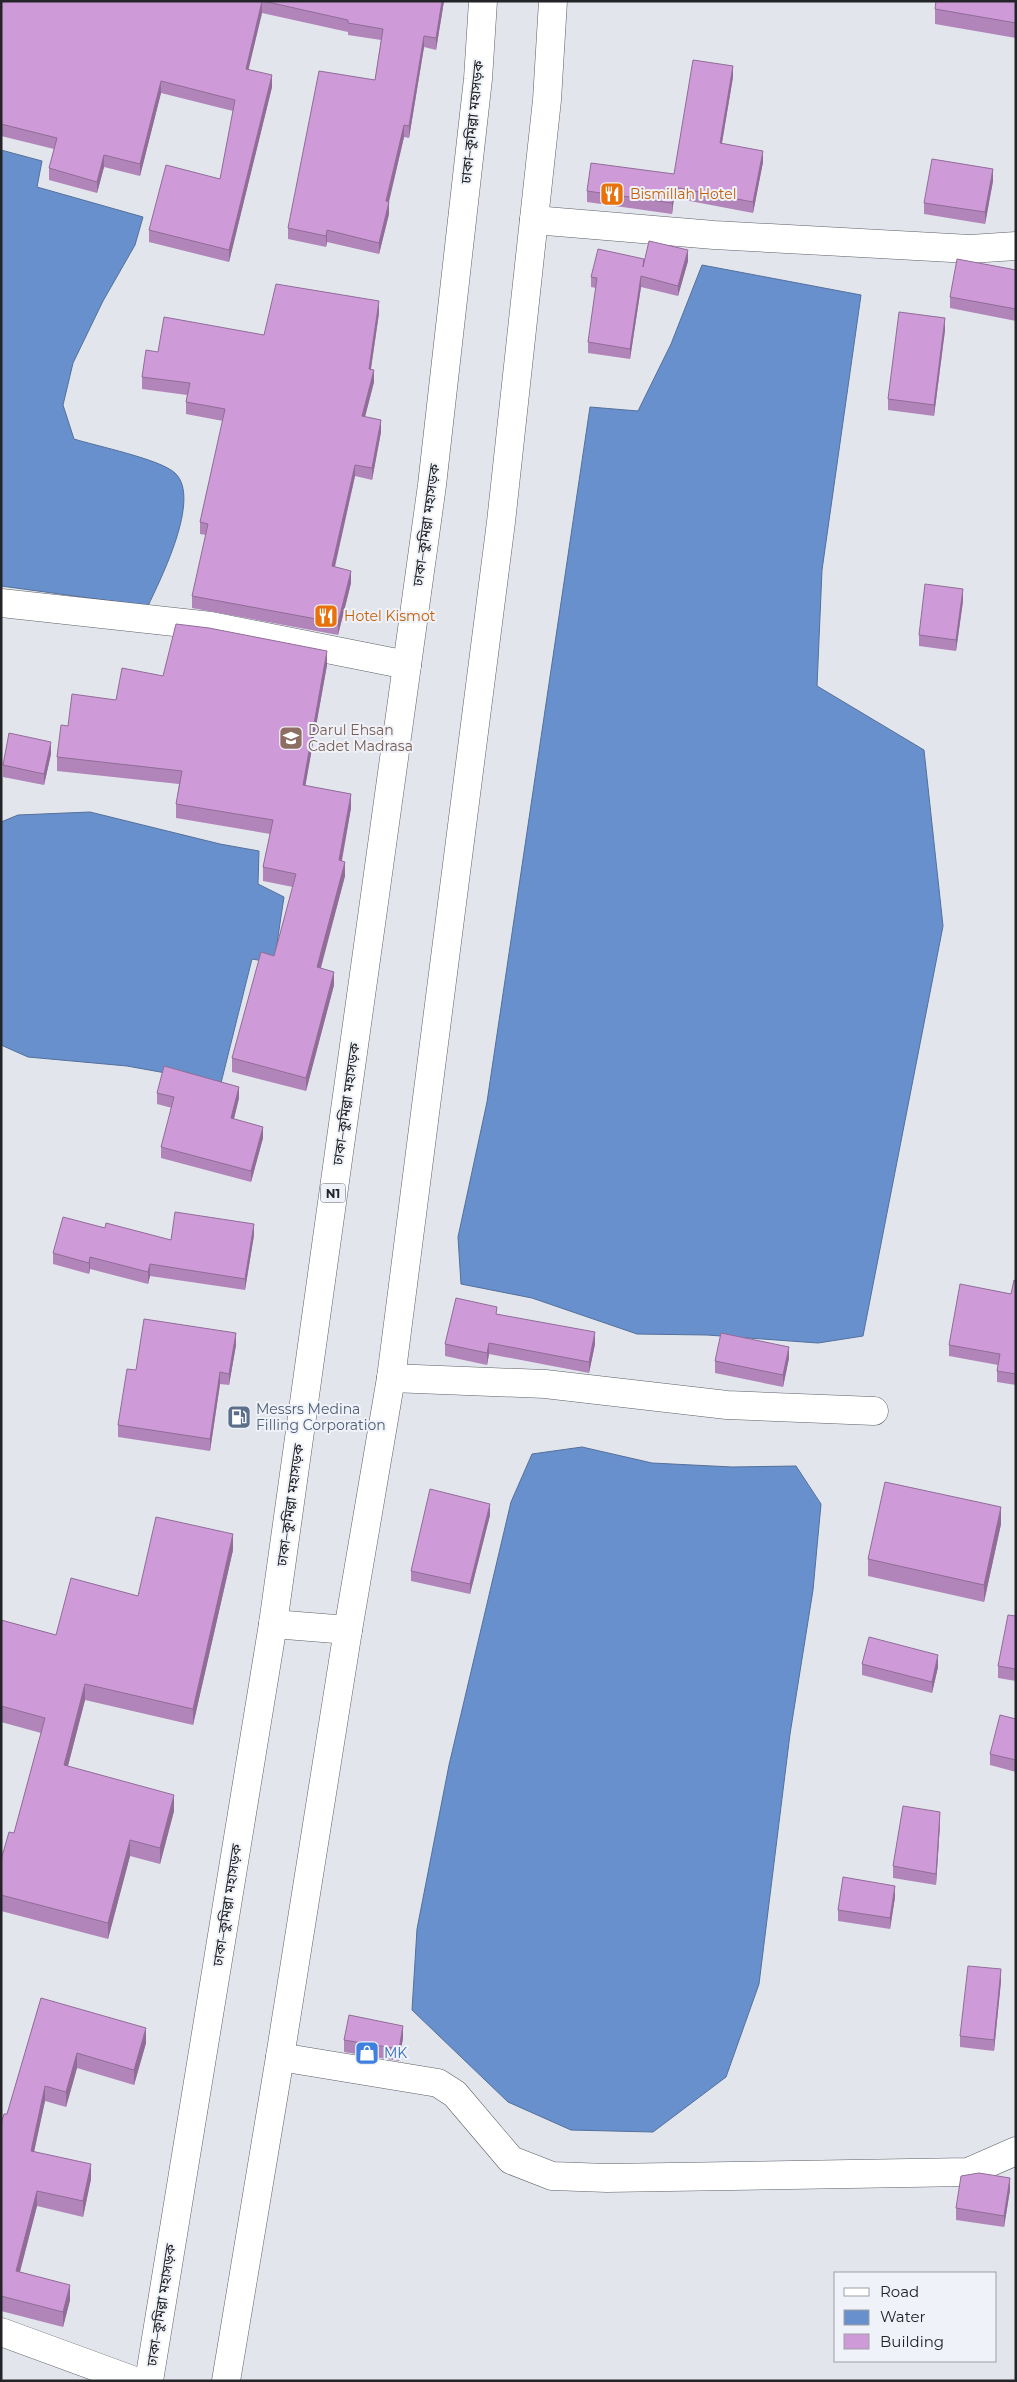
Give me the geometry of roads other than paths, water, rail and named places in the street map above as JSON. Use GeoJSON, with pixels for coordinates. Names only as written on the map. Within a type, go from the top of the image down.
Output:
{"type":"FeatureCollection","features":[{"type":"Feature","properties":{"kind":"main road","name":"ঢাকা–কুমিল্লা মহাসড়ক"},"geometry":{"type":"LineString","coordinates":[[149,2381],[273,1624],[432,485],[478,79],[483,1]]}},
{"type":"Feature","properties":{"kind":"main road"},"geometry":{"type":"LineString","coordinates":[[226,2381],[348,1630],[391,1378],[501,522],[534,220],[554,1]]}},
{"type":"Feature","properties":{"kind":"main road"},"geometry":{"type":"LineString","coordinates":[[534,220],[714,235],[960,249],[1016,246]]}},
{"type":"Feature","properties":{"kind":"main road"},"geometry":{"type":"LineString","coordinates":[[1,603],[211,626],[407,665]]}},
{"type":"Feature","properties":{"kind":"main road"},"geometry":{"type":"LineString","coordinates":[[391,1378],[545,1384],[727,1405],[874,1411]]}},
{"type":"Feature","properties":{"kind":"main road"},"geometry":{"type":"LineString","coordinates":[[273,1624],[348,1630]]}},
{"type":"Feature","properties":{"kind":"main road"},"geometry":{"type":"LineString","coordinates":[[280,2057],[438,2083],[454,2094],[510,2160],[552,2176],[607,2178],[968,2172],[1016,2151]]}},
{"type":"Feature","properties":{"kind":"main road"},"geometry":{"type":"LineString","coordinates":[[1,2332],[135,2381]]}},
{"type":"Feature","properties":{"kind":"water"},"geometry":{"type":"Polygon","coordinates":[[[1,150],[42,161],[37,187],[143,217],[135,245],[103,301],[73,363],[63,405],[74,439],[156,463],[175,473],[182,485],[184,501],[176,539],[148,606],[1,586],[1,150]]]}},
{"type":"Feature","properties":{"kind":"water"},"geometry":{"type":"Polygon","coordinates":[[[702,265],[861,295],[822,570],[817,686],[924,750],[943,926],[863,1336],[818,1343],[707,1335],[637,1334],[532,1298],[461,1284],[458,1237],[487,1102],[590,407],[638,411],[671,344],[702,265]]]}},
{"type":"Feature","properties":{"kind":"water"},"geometry":{"type":"Polygon","coordinates":[[[90,812],[220,844],[259,851],[258,884],[284,897],[274,963],[252,959],[221,1083],[127,1066],[28,1057],[1,1045],[1,822],[18,815],[90,812]]]}},
{"type":"Feature","properties":{"kind":"water"},"geometry":{"type":"Polygon","coordinates":[[[582,1447],[652,1463],[732,1467],[796,1466],[821,1504],[813,1590],[790,1734],[759,1984],[726,2077],[653,2132],[571,2130],[508,2102],[412,2010],[417,1929],[449,1765],[511,1502],[532,1454],[582,1447]]]}},
{"type":"Feature","properties":{"kind":"place","name":"Bismillah Hotel"},"geometry":{"type":"Point","coordinates":[612,194]}},
{"type":"Feature","properties":{"kind":"place","name":"Hotel Kismot"},"geometry":{"type":"Point","coordinates":[326,616]}},
{"type":"Feature","properties":{"kind":"place","name":"Darul Ehsan Cadet Madrasa"},"geometry":{"type":"Point","coordinates":[291,738]}},
{"type":"Feature","properties":{"kind":"place","name":"Messrs Medina Filling Corporation"},"geometry":{"type":"Point","coordinates":[239,1417]}},
{"type":"Feature","properties":{"kind":"place","name":"MK"},"geometry":{"type":"Point","coordinates":[367,2053]}}]}
